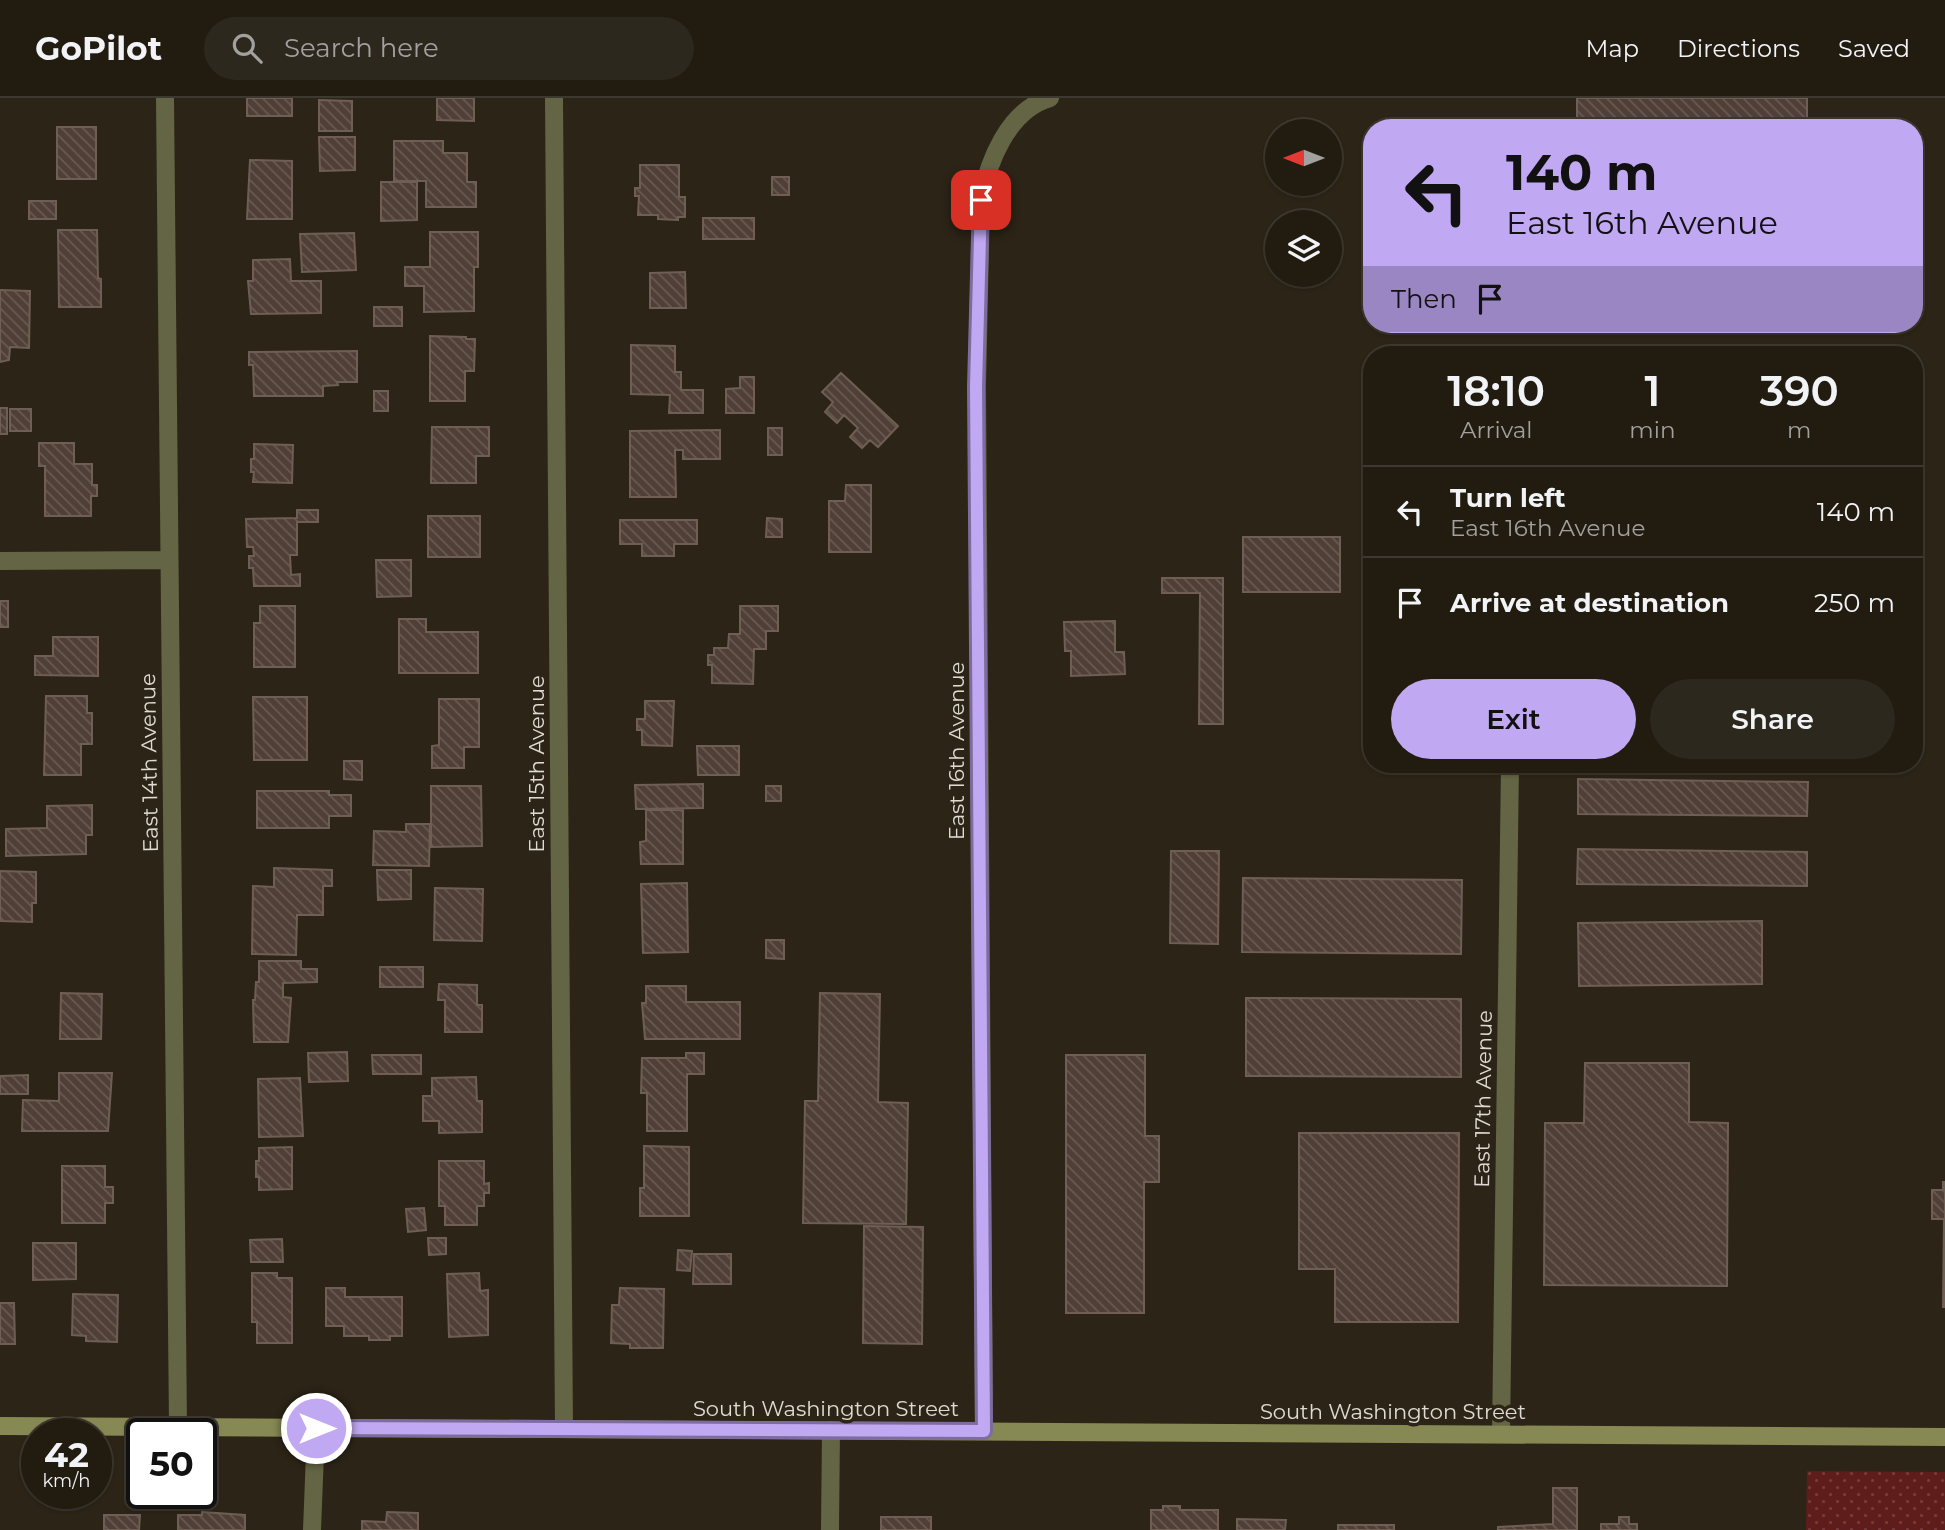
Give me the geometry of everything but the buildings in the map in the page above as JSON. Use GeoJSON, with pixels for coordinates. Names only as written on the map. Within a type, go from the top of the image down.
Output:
{"type":"FeatureCollection","features":[{"type":"Feature","properties":{"kind":"main road","name":"South Washington Street"},"geometry":{"type":"LineString","coordinates":[[0,1426],[126,1427]]}},
{"type":"Feature","properties":{"kind":"main road","name":"South Washington Street"},"geometry":{"type":"LineString","coordinates":[[217,1427],[1945,1437]]}},
{"type":"Feature","properties":{"kind":"street","name":"East 14th Avenue"},"geometry":{"type":"LineString","coordinates":[[165,98],[178,1418]]}},
{"type":"Feature","properties":{"kind":"street","name":"East 15th Avenue"},"geometry":{"type":"LineString","coordinates":[[554,98],[564,1429]]}},
{"type":"Feature","properties":{"kind":"street","name":"East 16th Avenue"},"geometry":{"type":"LineString","coordinates":[[984,1431],[976,387],[981,200],[986,173],[995,150],[1024,113],[1050,98]]}},
{"type":"Feature","properties":{"kind":"street"},"geometry":{"type":"LineString","coordinates":[[0,561],[170,560]]}},
{"type":"Feature","properties":{"kind":"street","name":"East 17th Avenue"},"geometry":{"type":"LineString","coordinates":[[1502,1434],[1510,773]]}},
{"type":"Feature","properties":{"kind":"street"},"geometry":{"type":"LineString","coordinates":[[312,1530],[316,1428]]}},
{"type":"Feature","properties":{"kind":"street"},"geometry":{"type":"LineString","coordinates":[[830,1530],[831,1430]]}},
{"type":"Feature","properties":{"kind":"shaded area"},"geometry":{"type":"Polygon","coordinates":[[[1807,1471],[1945,1472],[1945,1530],[1806,1530],[1807,1471]]]}},
{"type":"Feature","properties":{"kind":"route"},"geometry":{"type":"LineString","coordinates":[[316,1428],[984,1431],[976,387],[981,200]]}}]}
